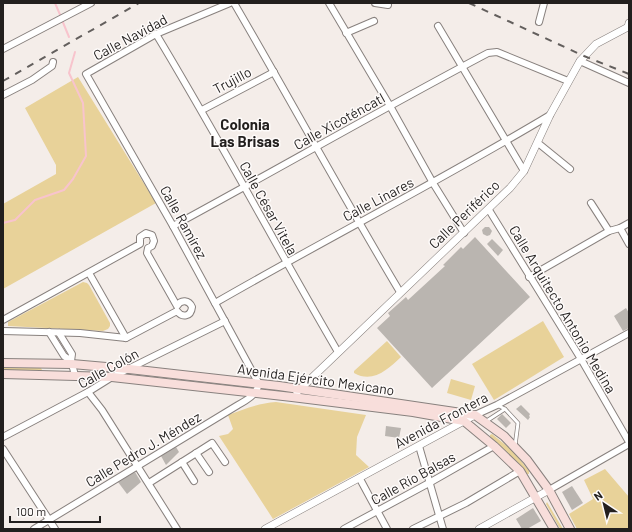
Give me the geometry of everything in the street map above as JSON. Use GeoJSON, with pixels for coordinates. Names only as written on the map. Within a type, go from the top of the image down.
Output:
{"type":"FeatureCollection","features":[{"type":"Feature","properties":{"kind":"main road","name":"Avenida Ejército Mexicano"},"geometry":{"type":"LineString","coordinates":[[3,363],[72,363],[129,369],[299,389],[475,415],[515,446],[527,460],[549,490],[570,529]]}},
{"type":"Feature","properties":{"kind":"main road","name":"Avenida Ejército Mexicano"},"geometry":{"type":"LineString","coordinates":[[3,374],[112,377],[413,412],[464,421],[494,446],[520,471],[554,529]]}},
{"type":"Feature","properties":{"kind":"street"},"geometry":{"type":"LineString","coordinates":[[3,49],[91,3]]}},
{"type":"Feature","properties":{"kind":"street","name":"Calle Navidad"},"geometry":{"type":"LineString","coordinates":[[86,74],[156,34],[230,3]]}},
{"type":"Feature","properties":{"kind":"street"},"geometry":{"type":"LineString","coordinates":[[234,3],[315,147],[400,292]]}},
{"type":"Feature","properties":{"kind":"street"},"geometry":{"type":"LineString","coordinates":[[329,3],[390,106],[433,183],[464,233]]}},
{"type":"Feature","properties":{"kind":"street"},"geometry":{"type":"LineString","coordinates":[[375,3],[388,5]]}},
{"type":"Feature","properties":{"kind":"street"},"geometry":{"type":"LineString","coordinates":[[539,22],[544,3]]}},
{"type":"Feature","properties":{"kind":"street"},"geometry":{"type":"LineString","coordinates":[[346,33],[374,21]]}},
{"type":"Feature","properties":{"kind":"street"},"geometry":{"type":"LineString","coordinates":[[438,26],[505,142],[524,171]]}},
{"type":"Feature","properties":{"kind":"street","name":"Calle Periférico"},"geometry":{"type":"LineString","coordinates":[[292,397],[400,292],[489,210],[510,188],[524,171],[550,115],[580,61],[596,44],[629,26]]}},
{"type":"Feature","properties":{"kind":"street","name":"Calle César Vitela"},"geometry":{"type":"LineString","coordinates":[[156,34],[202,110],[286,263],[338,352]]}},
{"type":"Feature","properties":{"kind":"street","name":"Calle Xicoténcatl"},"geometry":{"type":"LineString","coordinates":[[173,226],[488,53],[497,52],[568,81]]}},
{"type":"Feature","properties":{"kind":"street"},"geometry":{"type":"LineString","coordinates":[[580,61],[629,83]]}},
{"type":"Feature","properties":{"kind":"street"},"geometry":{"type":"LineString","coordinates":[[3,95],[32,80],[52,66],[53,62]]}},
{"type":"Feature","properties":{"kind":"street","name":"Trujillo"},"geometry":{"type":"LineString","coordinates":[[202,110],[274,72]]}},
{"type":"Feature","properties":{"kind":"street","name":"Calle Ramírez"},"geometry":{"type":"LineString","coordinates":[[86,74],[173,226],[259,384]]}},
{"type":"Feature","properties":{"kind":"street","name":"Calle Linares"},"geometry":{"type":"LineString","coordinates":[[215,303],[433,183],[550,115]]}},
{"type":"Feature","properties":{"kind":"street"},"geometry":{"type":"LineString","coordinates":[[538,143],[570,169]]}},
{"type":"Feature","properties":{"kind":"street"},"geometry":{"type":"LineString","coordinates":[[591,203],[609,232]]}},
{"type":"Feature","properties":{"kind":"street","name":"Calle Arquitecto Antonio Medina"},"geometry":{"type":"LineString","coordinates":[[489,210],[581,359],[629,443]]}},
{"type":"Feature","properties":{"kind":"street"},"geometry":{"type":"LineString","coordinates":[[529,277],[609,232],[629,223]]}},
{"type":"Feature","properties":{"kind":"street"},"geometry":{"type":"LineString","coordinates":[[620,228],[629,244]]}},
{"type":"Feature","properties":{"kind":"street"},"geometry":{"type":"LineString","coordinates":[[3,320],[140,244],[140,237],[143,234],[149,234],[153,238],[154,241],[152,246],[148,248],[147,253],[177,306],[181,302],[185,301],[191,304],[192,310],[188,315],[184,316],[177,311],[126,338],[49,332],[3,332]]}},
{"type":"Feature","properties":{"kind":"street"},"geometry":{"type":"LineString","coordinates":[[89,273],[126,338]]}},
{"type":"Feature","properties":{"kind":"street","name":"Calle Colón"},"geometry":{"type":"LineString","coordinates":[[3,437],[88,392],[112,377],[225,321]]}},
{"type":"Feature","properties":{"kind":"street"},"geometry":{"type":"LineString","coordinates":[[49,332],[64,356],[72,363]]}},
{"type":"Feature","properties":{"kind":"street"},"geometry":{"type":"LineString","coordinates":[[59,333],[72,354],[72,363],[75,375]]}},
{"type":"Feature","properties":{"kind":"street","name":"Avenida Frontera"},"geometry":{"type":"LineString","coordinates":[[266,529],[276,526],[464,421],[497,405],[629,333]]}},
{"type":"Feature","properties":{"kind":"street"},"geometry":{"type":"LineString","coordinates":[[255,393],[259,384]]}},
{"type":"Feature","properties":{"kind":"street"},"geometry":{"type":"LineString","coordinates":[[88,392],[102,410],[177,529]]}},
{"type":"Feature","properties":{"kind":"street","name":"Calle Pedro J. Méndez"},"geometry":{"type":"LineString","coordinates":[[34,529],[138,467],[255,393]]}},
{"type":"Feature","properties":{"kind":"street"},"geometry":{"type":"LineString","coordinates":[[148,483],[212,443],[225,462]]}},
{"type":"Feature","properties":{"kind":"street"},"geometry":{"type":"LineString","coordinates":[[479,529],[537,498],[629,443]]}},
{"type":"Feature","properties":{"kind":"street"},"geometry":{"type":"LineString","coordinates":[[419,446],[443,529]]}},
{"type":"Feature","properties":{"kind":"street","name":"Calle Río Balsas"},"geometry":{"type":"LineString","coordinates":[[344,529],[494,446]]}},
{"type":"Feature","properties":{"kind":"street"},"geometry":{"type":"LineString","coordinates":[[3,448],[55,529]]}},
{"type":"Feature","properties":{"kind":"street"},"geometry":{"type":"LineString","coordinates":[[196,453],[209,472]]}},
{"type":"Feature","properties":{"kind":"street"},"geometry":{"type":"LineString","coordinates":[[182,462],[194,481]]}},
{"type":"Feature","properties":{"kind":"street"},"geometry":{"type":"LineString","coordinates":[[413,529],[466,503],[520,471]]}},
{"type":"Feature","properties":{"kind":"street"},"geometry":{"type":"LineString","coordinates":[[360,478],[387,529]]}},
{"type":"Feature","properties":{"kind":"lane"},"geometry":{"type":"LineString","coordinates":[[497,405],[505,409],[518,423],[515,446]]}},
{"type":"Feature","properties":{"kind":"lane"},"geometry":{"type":"LineString","coordinates":[[485,422],[505,409]]}},
{"type":"Feature","properties":{"kind":"shaded area"},"geometry":{"type":"Polygon","coordinates":[[[78,77],[156,203],[3,289],[3,204],[56,174],[56,165],[25,108],[78,77]]]}},
{"type":"Feature","properties":{"kind":"shaded area"},"geometry":{"type":"Polygon","coordinates":[[[83,282],[89,285],[110,323],[108,329],[103,331],[8,326],[8,322],[83,282]]]}},
{"type":"Feature","properties":{"kind":"shaded area"},"geometry":{"type":"Polygon","coordinates":[[[543,321],[564,357],[494,400],[472,364],[543,321]]]}},
{"type":"Feature","properties":{"kind":"shaded area"},"geometry":{"type":"Polygon","coordinates":[[[387,341],[401,357],[380,374],[368,377],[354,373],[354,371],[387,341]]]}},
{"type":"Feature","properties":{"kind":"shaded area"},"geometry":{"type":"Polygon","coordinates":[[[3,368],[41,368],[42,370],[3,370],[3,368]]]}},
{"type":"Feature","properties":{"kind":"shaded area"},"geometry":{"type":"Polygon","coordinates":[[[451,379],[475,386],[471,400],[447,393],[451,379]]]}},
{"type":"Feature","properties":{"kind":"shaded area"},"geometry":{"type":"Polygon","coordinates":[[[276,402],[366,415],[357,437],[356,455],[369,467],[273,519],[219,436],[228,434],[233,429],[228,415],[258,405],[276,402]]]}},
{"type":"Feature","properties":{"kind":"shaded area"},"geometry":{"type":"Polygon","coordinates":[[[492,434],[513,451],[529,471],[529,474],[526,474],[510,455],[490,438],[490,435],[492,434]]]}},
{"type":"Feature","properties":{"kind":"shaded area"},"geometry":{"type":"Polygon","coordinates":[[[605,469],[629,497],[629,529],[577,529],[569,514],[593,499],[584,480],[605,469]]]}},
{"type":"Feature","properties":{"kind":"shaded area"},"geometry":{"type":"Polygon","coordinates":[[[547,502],[563,529],[560,529],[546,504],[547,502]]]}},
{"type":"Feature","properties":{"kind":"building"},"geometry":{"type":"Polygon","coordinates":[[[485,227],[489,227],[492,231],[490,235],[487,236],[483,234],[482,230],[485,227]]]}},
{"type":"Feature","properties":{"kind":"building"},"geometry":{"type":"Polygon","coordinates":[[[475,237],[530,297],[432,388],[377,328],[390,316],[388,313],[406,297],[408,300],[445,266],[443,265],[461,247],[463,249],[475,237]]]}},
{"type":"Feature","properties":{"kind":"building"},"geometry":{"type":"Polygon","coordinates":[[[492,239],[503,250],[498,256],[487,244],[492,239]]]}},
{"type":"Feature","properties":{"kind":"building"},"geometry":{"type":"Polygon","coordinates":[[[626,308],[629,313],[629,328],[623,331],[614,316],[626,308]]]}},
{"type":"Feature","properties":{"kind":"building"},"geometry":{"type":"Polygon","coordinates":[[[521,405],[530,414],[528,420],[516,409],[521,405]]]}},
{"type":"Feature","properties":{"kind":"building"},"geometry":{"type":"Polygon","coordinates":[[[502,414],[511,423],[506,428],[497,419],[502,414]]]}},
{"type":"Feature","properties":{"kind":"building"},"geometry":{"type":"Polygon","coordinates":[[[386,426],[401,428],[399,438],[385,436],[386,426]]]}},
{"type":"Feature","properties":{"kind":"building"},"geometry":{"type":"Polygon","coordinates":[[[176,447],[179,452],[166,465],[161,456],[176,447]]]}},
{"type":"Feature","properties":{"kind":"building"},"geometry":{"type":"Polygon","coordinates":[[[135,472],[141,482],[127,494],[118,482],[135,472]]]}},
{"type":"Feature","properties":{"kind":"building"},"geometry":{"type":"Polygon","coordinates":[[[572,486],[583,503],[572,510],[562,492],[572,486]]]}},
{"type":"Feature","properties":{"kind":"building"},"geometry":{"type":"Polygon","coordinates":[[[533,508],[541,521],[527,529],[522,529],[516,519],[533,508]]]}},
{"type":"Feature","properties":{"kind":"waterway"},"geometry":{"type":"LineString","coordinates":[[55,3],[61,17]]}},
{"type":"Feature","properties":{"kind":"waterway"},"geometry":{"type":"LineString","coordinates":[[62,20],[69,37]]}},
{"type":"Feature","properties":{"kind":"waterway"},"geometry":{"type":"LineString","coordinates":[[3,223],[15,220],[35,200],[64,190],[73,179],[86,156],[83,103],[69,73],[75,52]]}},
{"type":"Feature","properties":{"kind":"railway"},"geometry":{"type":"LineString","coordinates":[[3,81],[139,3]]}},
{"type":"Feature","properties":{"kind":"railway"},"geometry":{"type":"LineString","coordinates":[[469,3],[584,56],[629,74]]}},
{"type":"Feature","properties":{"kind":"district","name":"Colonia Las Brisas"},"geometry":{"type":"Point","coordinates":[245,132]}}]}
